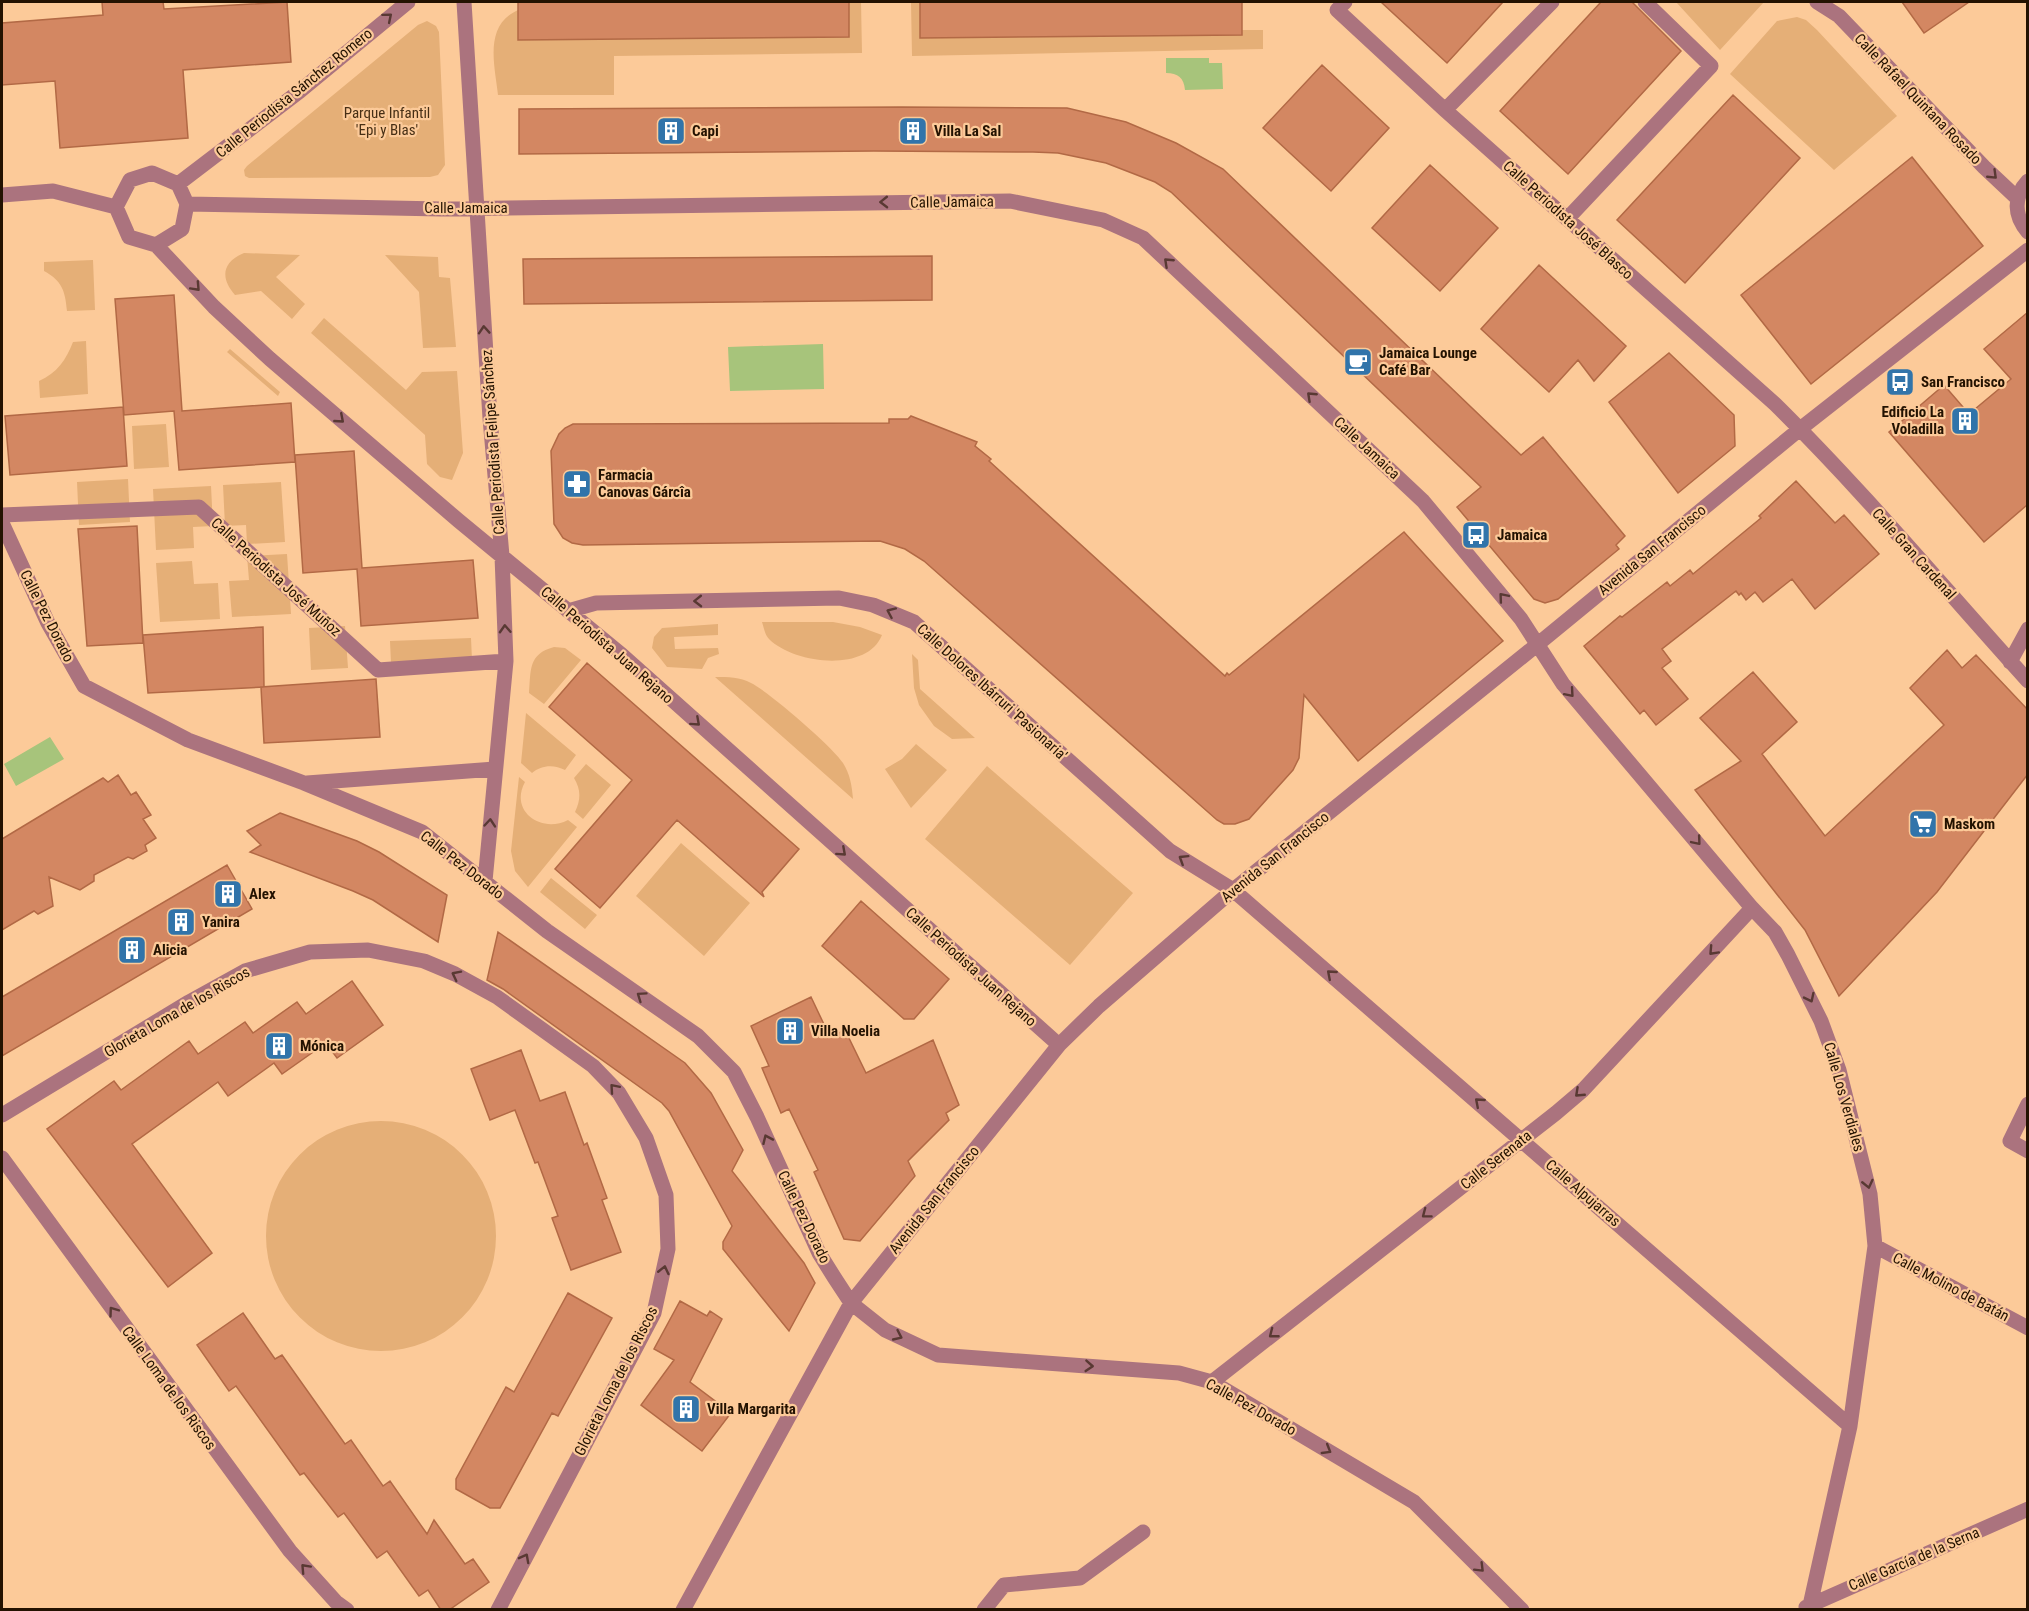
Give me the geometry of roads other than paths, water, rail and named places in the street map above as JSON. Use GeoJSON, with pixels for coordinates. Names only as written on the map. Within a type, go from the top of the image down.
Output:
{"type":"FeatureCollection","features":[{"type":"Feature","properties":{"kind":"street","name":"Calle Periodista Sánchez Romero"},"geometry":{"type":"LineString","coordinates":[[178,184],[300,92],[408,2]]}},
{"type":"Feature","properties":{"kind":"street","name":"Calle Periodista Felipe Sánchez"},"geometry":{"type":"LineString","coordinates":[[464,2],[490,418],[502,556],[506,661],[484,881]]}},
{"type":"Feature","properties":{"kind":"street"},"geometry":{"type":"LineString","coordinates":[[1445,110],[1552,2]]}},
{"type":"Feature","properties":{"kind":"street"},"geometry":{"type":"LineString","coordinates":[[1567,219],[1711,66],[1645,2]]}},
{"type":"Feature","properties":{"kind":"street","name":"Calle Rafael Quintana Rosado"},"geometry":{"type":"LineString","coordinates":[[1817,2],[1839,16],[2017,198]]}},
{"type":"Feature","properties":{"kind":"street","name":"Calle Periodista José Blasco"},"geometry":{"type":"LineString","coordinates":[[1341,6],[1445,110],[1775,404],[1800,429]]}},
{"type":"Feature","properties":{"kind":"street"},"geometry":{"type":"LineString","coordinates":[[153,173],[178,184],[187,204],[182,229],[156,245],[129,237],[116,207],[130,180],[153,173]]}},
{"type":"Feature","properties":{"kind":"street"},"geometry":{"type":"LineString","coordinates":[[2028,181],[2021,188],[2016,210],[2020,222],[2028,232]]}},
{"type":"Feature","properties":{"kind":"street"},"geometry":{"type":"LineString","coordinates":[[2,195],[53,191],[116,207]]}},
{"type":"Feature","properties":{"kind":"street","name":"Calle Jamaica"},"geometry":{"type":"LineString","coordinates":[[187,204],[477,208],[1010,201],[1103,220],[1143,238],[1423,501],[1521,619],[1538,644]]}},
{"type":"Feature","properties":{"kind":"street","name":"Calle Periodista Juan Rejano"},"geometry":{"type":"LineString","coordinates":[[156,245],[214,307],[270,359],[622,655],[1059,1045]]}},
{"type":"Feature","properties":{"kind":"street","name":"Avenida San Francisco"},"geometry":{"type":"LineString","coordinates":[[683,1610],[850,1303],[1059,1045],[1099,1006],[1233,890],[1800,429],[2028,250]]}},
{"type":"Feature","properties":{"kind":"street","name":"Calle Gran Cardenal"},"geometry":{"type":"LineString","coordinates":[[1800,429],[1839,469],[2028,681]]}},
{"type":"Feature","properties":{"kind":"street","name":"Calle Periodista José Muñoz"},"geometry":{"type":"LineString","coordinates":[[2,515],[199,507],[378,670],[506,661]]}},
{"type":"Feature","properties":{"kind":"street","name":"Calle Pez Dorado"},"geometry":{"type":"LineString","coordinates":[[2,523],[48,623],[84,686],[188,740],[304,783],[422,832],[547,931],[698,1036],[734,1072],[819,1253],[850,1303],[885,1330],[938,1354],[1179,1372],[1212,1382],[1414,1502],[1522,1610]]}},
{"type":"Feature","properties":{"kind":"street","name":"Calle Dolores Ibárruri 'Pasionaria'"},"geometry":{"type":"LineString","coordinates":[[568,611],[596,603],[839,598],[884,609],[914,622],[1170,851],[1233,890]]}},
{"type":"Feature","properties":{"kind":"street"},"geometry":{"type":"LineString","coordinates":[[2010,662],[2028,629]]}},
{"type":"Feature","properties":{"kind":"street","name":"Calle Los Verdiales"},"geometry":{"type":"LineString","coordinates":[[1538,644],[1563,684],[1752,908],[1775,932],[1821,1021],[1839,1070],[1870,1194],[1875,1246],[1850,1426],[1807,1608]]}},
{"type":"Feature","properties":{"kind":"street","name":"Calle Pez Dorado"},"geometry":{"type":"LineString","coordinates":[[304,783],[495,769]]}},
{"type":"Feature","properties":{"kind":"street","name":"Calle Alpujarras"},"geometry":{"type":"LineString","coordinates":[[1233,890],[1850,1426]]}},
{"type":"Feature","properties":{"kind":"street","name":"Calle Serenata"},"geometry":{"type":"LineString","coordinates":[[1212,1382],[1523,1140],[1583,1090],[1752,908]]}},
{"type":"Feature","properties":{"kind":"street","name":"Glorieta Loma de los Riscos"},"geometry":{"type":"LineString","coordinates":[[2,1114],[245,971],[310,951],[368,950],[424,961],[455,974],[497,997],[593,1066],[618,1093],[646,1138],[666,1195],[668,1249],[654,1313],[498,1610]]}},
{"type":"Feature","properties":{"kind":"street"},"geometry":{"type":"LineString","coordinates":[[2028,1104],[2010,1141],[2028,1151]]}},
{"type":"Feature","properties":{"kind":"street","name":"Calle Loma de los Riscos"},"geometry":{"type":"LineString","coordinates":[[2,1158],[290,1551],[346,1610]]}},
{"type":"Feature","properties":{"kind":"street","name":"Calle Molino de Batán"},"geometry":{"type":"LineString","coordinates":[[1875,1246],[2028,1328]]}},
{"type":"Feature","properties":{"kind":"street","name":"Calle García de la Serna"},"geometry":{"type":"LineString","coordinates":[[1807,1608],[2028,1509]]}},
{"type":"Feature","properties":{"kind":"street"},"geometry":{"type":"LineString","coordinates":[[984,1610],[1004,1585],[1080,1578],[1143,1532]]}},
{"type":"Feature","properties":{"kind":"place","name":"Capi"},"geometry":{"type":"Point","coordinates":[671,131]}},
{"type":"Feature","properties":{"kind":"place","name":"Villa La Sal"},"geometry":{"type":"Point","coordinates":[913,131]}},
{"type":"Feature","properties":{"kind":"place","name":"Jamaica Lounge Café Bar"},"geometry":{"type":"Point","coordinates":[1358,362]}},
{"type":"Feature","properties":{"kind":"place","name":"San Francisco"},"geometry":{"type":"Point","coordinates":[1900,382]}},
{"type":"Feature","properties":{"kind":"place","name":"Edificio La Voladilla"},"geometry":{"type":"Point","coordinates":[1965,421]}},
{"type":"Feature","properties":{"kind":"place","name":"Farmacia Canovas Gárcîa"},"geometry":{"type":"Point","coordinates":[577,484]}},
{"type":"Feature","properties":{"kind":"place","name":"Jamaica"},"geometry":{"type":"Point","coordinates":[1476,535]}},
{"type":"Feature","properties":{"kind":"place","name":"Maskom"},"geometry":{"type":"Point","coordinates":[1923,824]}},
{"type":"Feature","properties":{"kind":"place","name":"Alex"},"geometry":{"type":"Point","coordinates":[228,894]}},
{"type":"Feature","properties":{"kind":"place","name":"Yanira"},"geometry":{"type":"Point","coordinates":[181,922]}},
{"type":"Feature","properties":{"kind":"place","name":"Alicia"},"geometry":{"type":"Point","coordinates":[132,950]}},
{"type":"Feature","properties":{"kind":"place","name":"Villa Noelia"},"geometry":{"type":"Point","coordinates":[790,1031]}},
{"type":"Feature","properties":{"kind":"place","name":"Mónica"},"geometry":{"type":"Point","coordinates":[279,1046]}},
{"type":"Feature","properties":{"kind":"place","name":"Villa Margarita"},"geometry":{"type":"Point","coordinates":[686,1409]}},
{"type":"Feature","properties":{"kind":"park label","name":"Parque Infantil 'Epi y Blas'"},"geometry":{"type":"Point","coordinates":[387,122]}}]}
